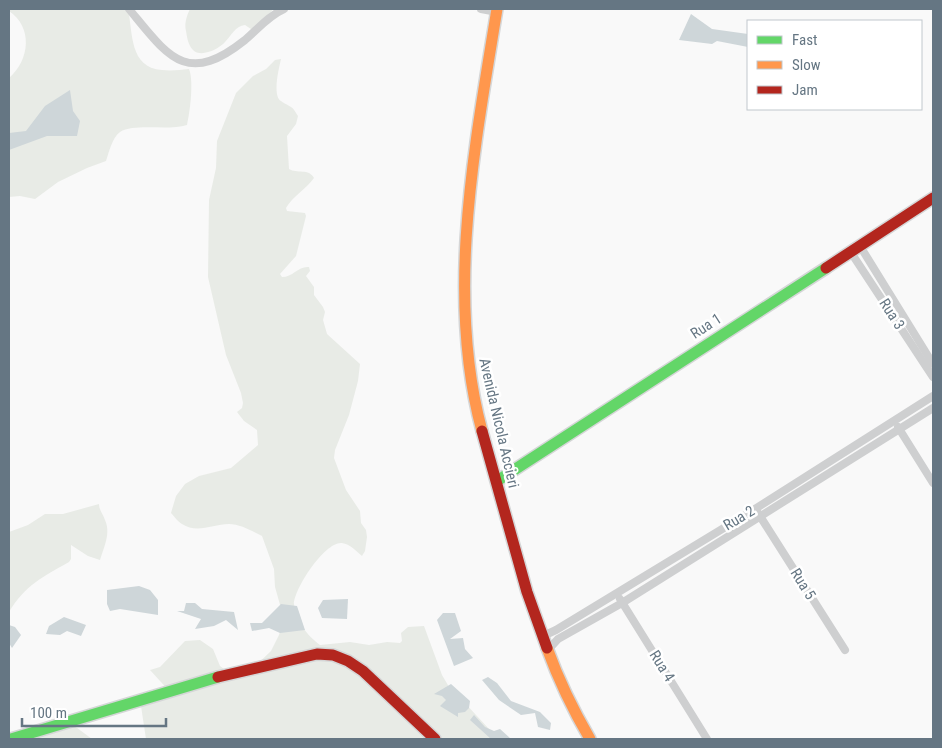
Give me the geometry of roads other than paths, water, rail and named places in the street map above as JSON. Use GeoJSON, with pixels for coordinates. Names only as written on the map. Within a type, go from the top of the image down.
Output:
{"type":"FeatureCollection","features":[{"type":"Feature","properties":{"kind":"street"},"geometry":{"type":"LineString","coordinates":[[129,9],[168,54],[180,61],[200,63],[216,59],[231,50],[269,18],[284,9]]}},
{"type":"Feature","properties":{"kind":"street"},"geometry":{"type":"LineString","coordinates":[[481,9],[497,10]]}},
{"type":"Feature","properties":{"kind":"street","name":"Avenida Nicola Accieri"},"geometry":{"type":"LineString","coordinates":[[497,10],[480,114],[470,200],[465,282],[466,347],[478,415],[527,592],[558,679],[590,739]]}},
{"type":"Feature","properties":{"kind":"street","name":"Rua 1"},"geometry":{"type":"LineString","coordinates":[[497,481],[933,198]]}},
{"type":"Feature","properties":{"kind":"street","name":"Rua 3"},"geometry":{"type":"LineString","coordinates":[[855,248],[933,364]]}},
{"type":"Feature","properties":{"kind":"street","name":"Rua 3"},"geometry":{"type":"LineString","coordinates":[[855,248],[933,377]]}},
{"type":"Feature","properties":{"kind":"street","name":"Rua 2"},"geometry":{"type":"LineString","coordinates":[[542,636],[556,630],[755,509],[933,396]]}},
{"type":"Feature","properties":{"kind":"street","name":"Rua 2"},"geometry":{"type":"LineString","coordinates":[[547,651],[558,639],[622,603],[933,408]]}},
{"type":"Feature","properties":{"kind":"street"},"geometry":{"type":"LineString","coordinates":[[895,421],[933,483]]}},
{"type":"Feature","properties":{"kind":"street","name":"Rua 5"},"geometry":{"type":"LineString","coordinates":[[755,509],[845,650]]}},
{"type":"Feature","properties":{"kind":"street","name":"Rua 4"},"geometry":{"type":"LineString","coordinates":[[616,593],[707,739]]}},
{"type":"Feature","properties":{"kind":"street"},"geometry":{"type":"LineString","coordinates":[[11,739],[234,672],[317,654],[333,655],[348,661],[363,671],[435,739]]}}]}
